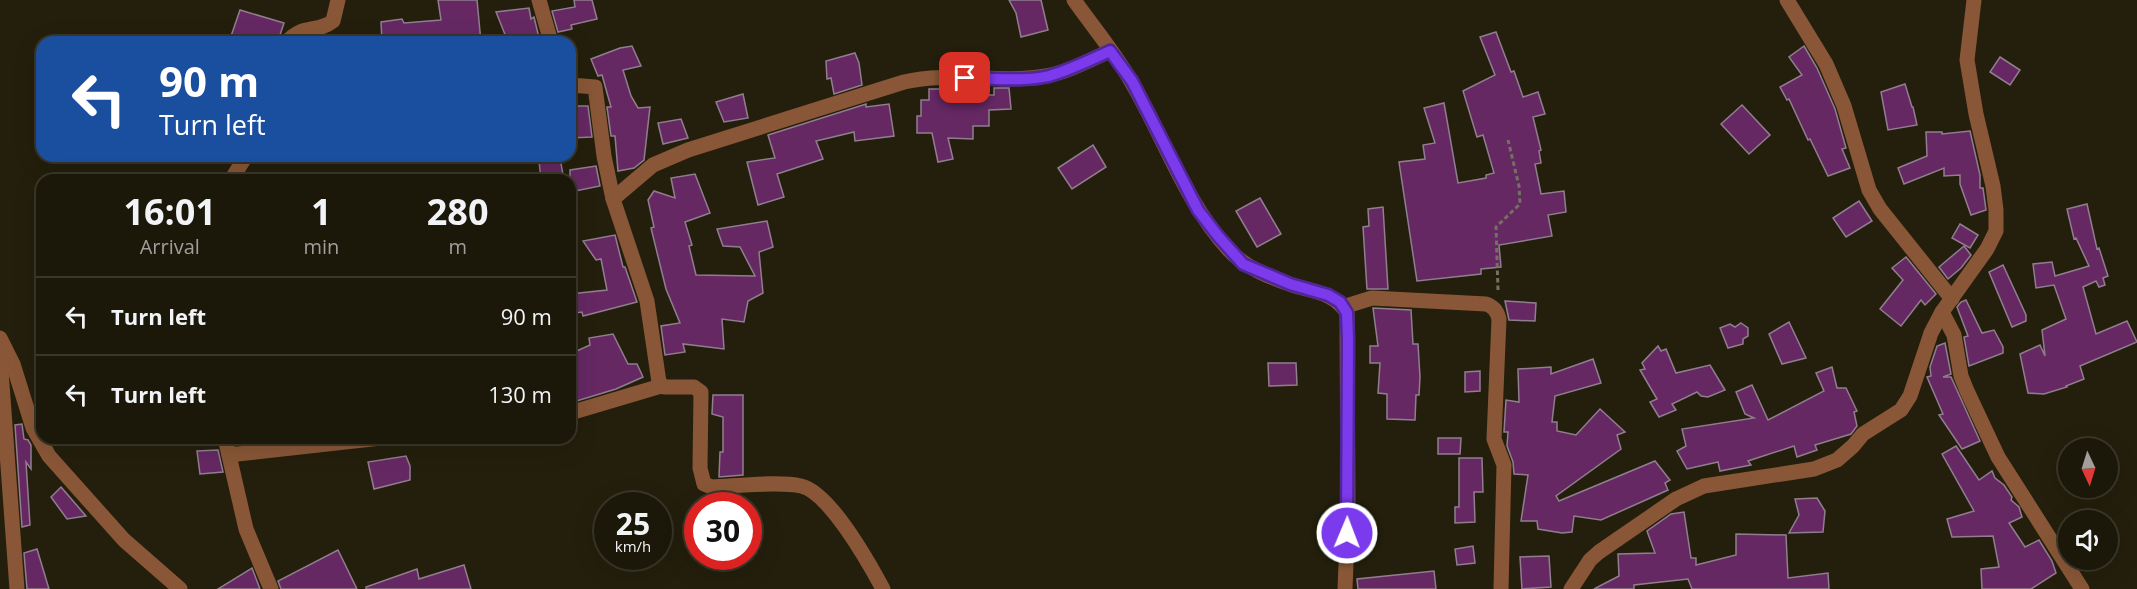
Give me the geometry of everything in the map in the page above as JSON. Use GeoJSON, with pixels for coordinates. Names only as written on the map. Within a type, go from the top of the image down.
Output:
{"type":"FeatureCollection","features":[{"type":"Feature","properties":{"kind":"street"},"geometry":{"type":"LineString","coordinates":[[292,36],[302,30],[328,25],[333,21],[338,0]]}},
{"type":"Feature","properties":{"kind":"street"},"geometry":{"type":"LineString","coordinates":[[539,0],[549,36]]}},
{"type":"Feature","properties":{"kind":"street"},"geometry":{"type":"LineString","coordinates":[[1074,0],[1132,81],[1198,210],[1229,250],[1243,264],[1290,284],[1328,295],[1340,302],[1347,313],[1345,589]]}},
{"type":"Feature","properties":{"kind":"street"},"geometry":{"type":"LineString","coordinates":[[1787,0],[1826,64],[1839,96],[1869,190],[1881,209],[1952,299]]}},
{"type":"Feature","properties":{"kind":"street"},"geometry":{"type":"LineString","coordinates":[[1571,589],[1590,560],[1599,552],[1689,491],[1720,482],[1814,470],[1837,460],[1863,434],[1901,410],[1910,396],[1930,333],[1942,312],[1987,249],[1996,231],[1993,186],[1967,60],[1974,0]]}},
{"type":"Feature","properties":{"kind":"street"},"geometry":{"type":"LineString","coordinates":[[613,199],[653,165],[688,150],[877,90],[923,78],[1049,76],[1110,51]]}},
{"type":"Feature","properties":{"kind":"street"},"geometry":{"type":"LineString","coordinates":[[576,85],[595,87],[604,156],[613,199],[647,301],[661,386]]}},
{"type":"Feature","properties":{"kind":"street"},"geometry":{"type":"LineString","coordinates":[[1343,307],[1378,298],[1486,304],[1497,312],[1494,439],[1504,465],[1501,589]]}},
{"type":"Feature","properties":{"kind":"street"},"geometry":{"type":"LineString","coordinates":[[1942,312],[1952,326],[1961,376],[1998,458],[2082,589]]}},
{"type":"Feature","properties":{"kind":"street"},"geometry":{"type":"LineString","coordinates":[[0,338],[13,364],[36,433]]}},
{"type":"Feature","properties":{"kind":"street"},"geometry":{"type":"LineString","coordinates":[[0,357],[17,589]]}},
{"type":"Feature","properties":{"kind":"street"},"geometry":{"type":"LineString","coordinates":[[576,411],[661,386],[694,387],[701,392],[699,468],[704,484],[712,487],[787,485],[801,486],[813,491],[826,502],[866,558],[883,589]]}},
{"type":"Feature","properties":{"kind":"street"},"geometry":{"type":"LineString","coordinates":[[42,444],[49,456],[124,540],[180,589]]}},
{"type":"Feature","properties":{"kind":"street"},"geometry":{"type":"LineString","coordinates":[[226,444],[246,529],[271,589]]}},
{"type":"Feature","properties":{"kind":"street"},"geometry":{"type":"LineString","coordinates":[[229,455],[327,444]]}},
{"type":"Feature","properties":{"kind":"path"},"geometry":{"type":"LineString","coordinates":[[1498,319],[1496,227],[1520,204],[1519,186],[1508,140]]}},
{"type":"Feature","properties":{"kind":"building"},"geometry":{"type":"Polygon","coordinates":[[[438,0],[477,0],[480,36],[382,36],[381,22],[402,19],[404,23],[441,20],[438,0]]]}},
{"type":"Feature","properties":{"kind":"building"},"geometry":{"type":"Polygon","coordinates":[[[574,0],[592,0],[597,19],[571,25],[572,29],[558,32],[552,11],[575,7],[574,0]]]}},
{"type":"Feature","properties":{"kind":"building"},"geometry":{"type":"Polygon","coordinates":[[[1009,0],[1041,0],[1048,30],[1021,37],[1016,13],[1009,0]]]}},
{"type":"Feature","properties":{"kind":"building"},"geometry":{"type":"Polygon","coordinates":[[[529,8],[531,19],[534,17],[539,36],[506,36],[496,12],[529,8]]]}},
{"type":"Feature","properties":{"kind":"building"},"geometry":{"type":"Polygon","coordinates":[[[240,10],[284,23],[280,36],[231,36],[240,10]]]}},
{"type":"Feature","properties":{"kind":"building"},"geometry":{"type":"Polygon","coordinates":[[[1496,32],[1523,97],[1538,92],[1545,114],[1533,117],[1541,150],[1539,151],[1541,163],[1535,164],[1541,194],[1564,191],[1566,212],[1548,215],[1552,236],[1499,245],[1501,267],[1481,269],[1481,274],[1417,281],[1399,162],[1425,159],[1423,145],[1435,143],[1424,108],[1444,103],[1458,183],[1486,178],[1486,175],[1494,173],[1483,135],[1477,137],[1463,91],[1495,75],[1480,37],[1496,32]]]}},
{"type":"Feature","properties":{"kind":"building"},"geometry":{"type":"Polygon","coordinates":[[[632,46],[641,66],[623,70],[631,96],[638,108],[650,107],[644,160],[634,168],[618,171],[615,136],[611,136],[607,107],[611,107],[602,75],[598,76],[591,59],[632,46]]]}},
{"type":"Feature","properties":{"kind":"building"},"geometry":{"type":"Polygon","coordinates":[[[1804,46],[1817,68],[1835,109],[1846,148],[1842,149],[1850,168],[1828,176],[1789,99],[1787,100],[1780,87],[1802,75],[1789,57],[1804,46]]]}},
{"type":"Feature","properties":{"kind":"building"},"geometry":{"type":"Polygon","coordinates":[[[855,53],[862,85],[834,94],[831,78],[827,79],[826,61],[855,53]]]}},
{"type":"Feature","properties":{"kind":"building"},"geometry":{"type":"Polygon","coordinates":[[[2000,57],[2020,70],[2010,85],[1990,72],[2000,57]]]}},
{"type":"Feature","properties":{"kind":"building"},"geometry":{"type":"Polygon","coordinates":[[[1905,84],[1917,125],[1888,130],[1881,92],[1905,84]]]}},
{"type":"Feature","properties":{"kind":"building"},"geometry":{"type":"Polygon","coordinates":[[[994,88],[1009,88],[1011,109],[989,110],[989,126],[973,126],[973,139],[948,138],[953,159],[938,162],[932,133],[917,133],[917,116],[921,116],[921,100],[929,100],[929,89],[948,89],[948,95],[994,95],[994,88]]]}},
{"type":"Feature","properties":{"kind":"building"},"geometry":{"type":"Polygon","coordinates":[[[743,94],[748,118],[724,122],[716,102],[743,94]]]}},
{"type":"Feature","properties":{"kind":"building"},"geometry":{"type":"Polygon","coordinates":[[[866,104],[866,107],[889,104],[894,136],[855,141],[854,132],[816,141],[823,159],[777,174],[784,197],[758,205],[747,162],[775,158],[768,135],[866,104]]]}},
{"type":"Feature","properties":{"kind":"building"},"geometry":{"type":"Polygon","coordinates":[[[1742,105],[1770,135],[1749,154],[1721,124],[1742,105]]]}},
{"type":"Feature","properties":{"kind":"building"},"geometry":{"type":"Polygon","coordinates":[[[576,106],[588,106],[592,137],[576,138],[576,106]]]}},
{"type":"Feature","properties":{"kind":"building"},"geometry":{"type":"Polygon","coordinates":[[[681,119],[688,138],[663,144],[658,123],[681,119]]]}},
{"type":"Feature","properties":{"kind":"building"},"geometry":{"type":"Polygon","coordinates":[[[1970,131],[1986,210],[1971,215],[1960,184],[1960,175],[1944,176],[1944,168],[1904,184],[1898,168],[1927,156],[1926,132],[1942,132],[1942,134],[1970,131]]]}},
{"type":"Feature","properties":{"kind":"building"},"geometry":{"type":"Polygon","coordinates":[[[1093,145],[1106,167],[1072,189],[1058,168],[1093,145]]]}},
{"type":"Feature","properties":{"kind":"building"},"geometry":{"type":"Polygon","coordinates":[[[539,162],[561,162],[563,174],[540,174],[539,162]]]}},
{"type":"Feature","properties":{"kind":"building"},"geometry":{"type":"Polygon","coordinates":[[[596,166],[600,186],[576,191],[576,174],[570,174],[570,170],[596,166]]]}},
{"type":"Feature","properties":{"kind":"building"},"geometry":{"type":"Polygon","coordinates":[[[695,174],[710,213],[685,222],[692,245],[689,246],[696,275],[755,276],[740,247],[723,246],[717,229],[767,221],[773,247],[759,252],[763,293],[748,301],[744,322],[722,319],[724,349],[683,344],[685,352],[665,355],[661,326],[680,323],[666,289],[651,228],[654,227],[648,200],[654,191],[675,198],[671,178],[695,174]]]}},
{"type":"Feature","properties":{"kind":"building"},"geometry":{"type":"Polygon","coordinates":[[[1260,198],[1281,234],[1257,247],[1236,211],[1260,198]]]}},
{"type":"Feature","properties":{"kind":"building"},"geometry":{"type":"Polygon","coordinates":[[[1859,201],[1872,221],[1846,237],[1833,218],[1859,201]]]}},
{"type":"Feature","properties":{"kind":"building"},"geometry":{"type":"Polygon","coordinates":[[[2087,204],[2097,249],[2099,248],[2108,276],[2103,278],[2105,285],[2099,287],[2096,281],[2083,287],[2096,334],[2127,321],[2137,342],[2080,366],[2084,379],[2067,387],[2044,394],[2028,393],[2020,354],[2040,345],[2045,356],[2042,330],[2066,319],[2054,285],[2036,288],[2033,264],[2052,262],[2055,276],[2089,266],[2076,238],[2074,239],[2067,209],[2087,204]]]}},
{"type":"Feature","properties":{"kind":"building"},"geometry":{"type":"Polygon","coordinates":[[[1383,207],[1388,289],[1367,289],[1363,227],[1369,226],[1368,209],[1383,207]]]}},
{"type":"Feature","properties":{"kind":"building"},"geometry":{"type":"Polygon","coordinates":[[[1960,224],[1978,235],[1970,248],[1952,238],[1960,224]]]}},
{"type":"Feature","properties":{"kind":"building"},"geometry":{"type":"Polygon","coordinates":[[[615,235],[623,267],[625,267],[637,302],[583,316],[582,312],[576,313],[576,293],[607,290],[601,259],[596,260],[583,241],[615,235]]]}},
{"type":"Feature","properties":{"kind":"building"},"geometry":{"type":"Polygon","coordinates":[[[1964,246],[1971,255],[1948,279],[1939,267],[1964,246]]]}},
{"type":"Feature","properties":{"kind":"building"},"geometry":{"type":"Polygon","coordinates":[[[1906,257],[1936,294],[1925,305],[1921,300],[1901,326],[1880,309],[1903,280],[1892,268],[1906,257]]]}},
{"type":"Feature","properties":{"kind":"building"},"geometry":{"type":"Polygon","coordinates":[[[2003,265],[2026,315],[2026,321],[2012,327],[1989,272],[2003,265]]]}},
{"type":"Feature","properties":{"kind":"building"},"geometry":{"type":"Polygon","coordinates":[[[1966,300],[1982,333],[1994,330],[2003,347],[2003,353],[1969,366],[1964,337],[1968,336],[1957,307],[1966,300]]]}},
{"type":"Feature","properties":{"kind":"building"},"geometry":{"type":"Polygon","coordinates":[[[1505,301],[1536,303],[1535,321],[1509,320],[1505,301]]]}},
{"type":"Feature","properties":{"kind":"building"},"geometry":{"type":"Polygon","coordinates":[[[1373,308],[1411,310],[1413,344],[1418,344],[1420,377],[1419,395],[1416,395],[1415,420],[1387,419],[1387,394],[1378,393],[1380,363],[1370,363],[1370,346],[1378,346],[1373,308]]]}},
{"type":"Feature","properties":{"kind":"building"},"geometry":{"type":"Polygon","coordinates":[[[1789,322],[1806,358],[1782,364],[1769,334],[1789,322]]]}},
{"type":"Feature","properties":{"kind":"building"},"geometry":{"type":"Polygon","coordinates":[[[1741,323],[1748,328],[1748,336],[1743,339],[1743,344],[1728,348],[1720,328],[1730,324],[1735,327],[1741,323]]]}},
{"type":"Feature","properties":{"kind":"building"},"geometry":{"type":"Polygon","coordinates":[[[613,334],[628,364],[637,364],[643,377],[616,389],[576,401],[576,351],[590,345],[589,338],[613,334]]]}},
{"type":"Feature","properties":{"kind":"building"},"geometry":{"type":"Polygon","coordinates":[[[1945,343],[1951,374],[1943,377],[1951,377],[1980,441],[1962,449],[1939,415],[1943,414],[1927,377],[1931,376],[1930,367],[1937,346],[1945,343]]]}},
{"type":"Feature","properties":{"kind":"building"},"geometry":{"type":"Polygon","coordinates":[[[1658,346],[1661,351],[1666,349],[1676,373],[1710,365],[1725,390],[1708,397],[1701,396],[1697,392],[1672,404],[1676,410],[1659,417],[1650,402],[1657,399],[1640,370],[1645,369],[1642,363],[1658,346]]]}},
{"type":"Feature","properties":{"kind":"building"},"geometry":{"type":"Polygon","coordinates":[[[1593,359],[1601,383],[1555,396],[1552,422],[1557,422],[1557,431],[1576,435],[1600,409],[1625,432],[1617,435],[1621,449],[1556,496],[1559,501],[1655,461],[1670,480],[1665,483],[1668,490],[1601,520],[1574,516],[1572,532],[1562,533],[1538,529],[1537,521],[1521,521],[1528,475],[1514,474],[1513,462],[1507,446],[1508,432],[1504,432],[1506,400],[1519,402],[1518,369],[1551,367],[1551,374],[1593,359]]]}},
{"type":"Feature","properties":{"kind":"building"},"geometry":{"type":"Polygon","coordinates":[[[1268,363],[1296,363],[1297,385],[1269,386],[1268,363]]]}},
{"type":"Feature","properties":{"kind":"building"},"geometry":{"type":"Polygon","coordinates":[[[1832,367],[1837,388],[1846,388],[1857,411],[1854,412],[1857,426],[1851,434],[1815,445],[1817,450],[1797,457],[1794,446],[1748,461],[1751,465],[1720,471],[1718,462],[1687,469],[1677,451],[1686,446],[1682,429],[1754,418],[1745,414],[1736,392],[1752,385],[1768,420],[1824,391],[1816,373],[1832,367]]]}},
{"type":"Feature","properties":{"kind":"building"},"geometry":{"type":"Polygon","coordinates":[[[1480,371],[1480,391],[1465,392],[1465,372],[1480,371]]]}},
{"type":"Feature","properties":{"kind":"building"},"geometry":{"type":"Polygon","coordinates":[[[713,395],[743,395],[743,475],[719,477],[720,452],[723,452],[723,417],[712,414],[713,395]]]}},
{"type":"Feature","properties":{"kind":"building"},"geometry":{"type":"Polygon","coordinates":[[[22,424],[24,439],[28,440],[31,445],[31,469],[26,462],[30,525],[22,527],[15,425],[22,424]]]}},
{"type":"Feature","properties":{"kind":"building"},"geometry":{"type":"Polygon","coordinates":[[[1438,438],[1461,438],[1460,454],[1438,454],[1438,438]]]}},
{"type":"Feature","properties":{"kind":"building"},"geometry":{"type":"Polygon","coordinates":[[[1956,446],[1979,480],[1992,471],[1995,478],[2004,485],[2012,497],[2011,500],[2019,507],[2022,517],[2009,523],[2025,547],[2039,540],[2052,561],[2056,573],[2031,589],[1982,589],[1981,569],[1999,567],[1993,536],[1952,537],[1947,519],[1974,511],[1942,454],[1956,446]]]}},
{"type":"Feature","properties":{"kind":"building"},"geometry":{"type":"Polygon","coordinates":[[[218,450],[223,472],[200,474],[197,451],[218,450]]]}},
{"type":"Feature","properties":{"kind":"building"},"geometry":{"type":"Polygon","coordinates":[[[406,456],[410,466],[410,480],[374,489],[368,462],[406,456]]]}},
{"type":"Feature","properties":{"kind":"building"},"geometry":{"type":"Polygon","coordinates":[[[1459,458],[1482,458],[1483,492],[1474,492],[1475,522],[1455,523],[1455,507],[1459,507],[1459,458]]]}},
{"type":"Feature","properties":{"kind":"building"},"geometry":{"type":"Polygon","coordinates":[[[61,487],[86,516],[67,519],[51,497],[61,487]]]}},
{"type":"Feature","properties":{"kind":"building"},"geometry":{"type":"Polygon","coordinates":[[[1817,498],[1825,511],[1823,532],[1789,533],[1799,515],[1795,499],[1817,498]]]}},
{"type":"Feature","properties":{"kind":"building"},"geometry":{"type":"Polygon","coordinates":[[[1684,512],[1691,558],[1696,558],[1696,565],[1736,555],[1736,534],[1786,535],[1788,578],[1828,573],[1829,589],[1692,589],[1688,579],[1634,585],[1634,589],[1594,589],[1619,576],[1618,554],[1655,553],[1647,531],[1671,514],[1684,512]]]}},
{"type":"Feature","properties":{"kind":"building"},"geometry":{"type":"Polygon","coordinates":[[[1473,546],[1475,563],[1457,565],[1455,549],[1473,546]]]}},
{"type":"Feature","properties":{"kind":"building"},"geometry":{"type":"Polygon","coordinates":[[[37,549],[49,589],[27,589],[24,553],[37,549]]]}},
{"type":"Feature","properties":{"kind":"building"},"geometry":{"type":"Polygon","coordinates":[[[338,550],[357,589],[281,589],[278,581],[338,550]]]}},
{"type":"Feature","properties":{"kind":"building"},"geometry":{"type":"Polygon","coordinates":[[[1549,556],[1551,587],[1522,589],[1520,557],[1549,556]]]}},
{"type":"Feature","properties":{"kind":"building"},"geometry":{"type":"Polygon","coordinates":[[[464,565],[471,589],[366,589],[366,587],[417,569],[419,579],[464,565]]]}},
{"type":"Feature","properties":{"kind":"building"},"geometry":{"type":"Polygon","coordinates":[[[252,568],[260,589],[218,589],[252,568]]]}},
{"type":"Feature","properties":{"kind":"building"},"geometry":{"type":"Polygon","coordinates":[[[1434,571],[1436,589],[1358,589],[1357,579],[1434,571]]]}},
{"type":"Feature","properties":{"kind":"route"},"geometry":{"type":"LineString","coordinates":[[965,78],[1049,76],[1110,51],[1132,81],[1198,210],[1229,250],[1243,264],[1290,284],[1328,295],[1340,302],[1347,313],[1348,340],[1347,533]]}}]}
